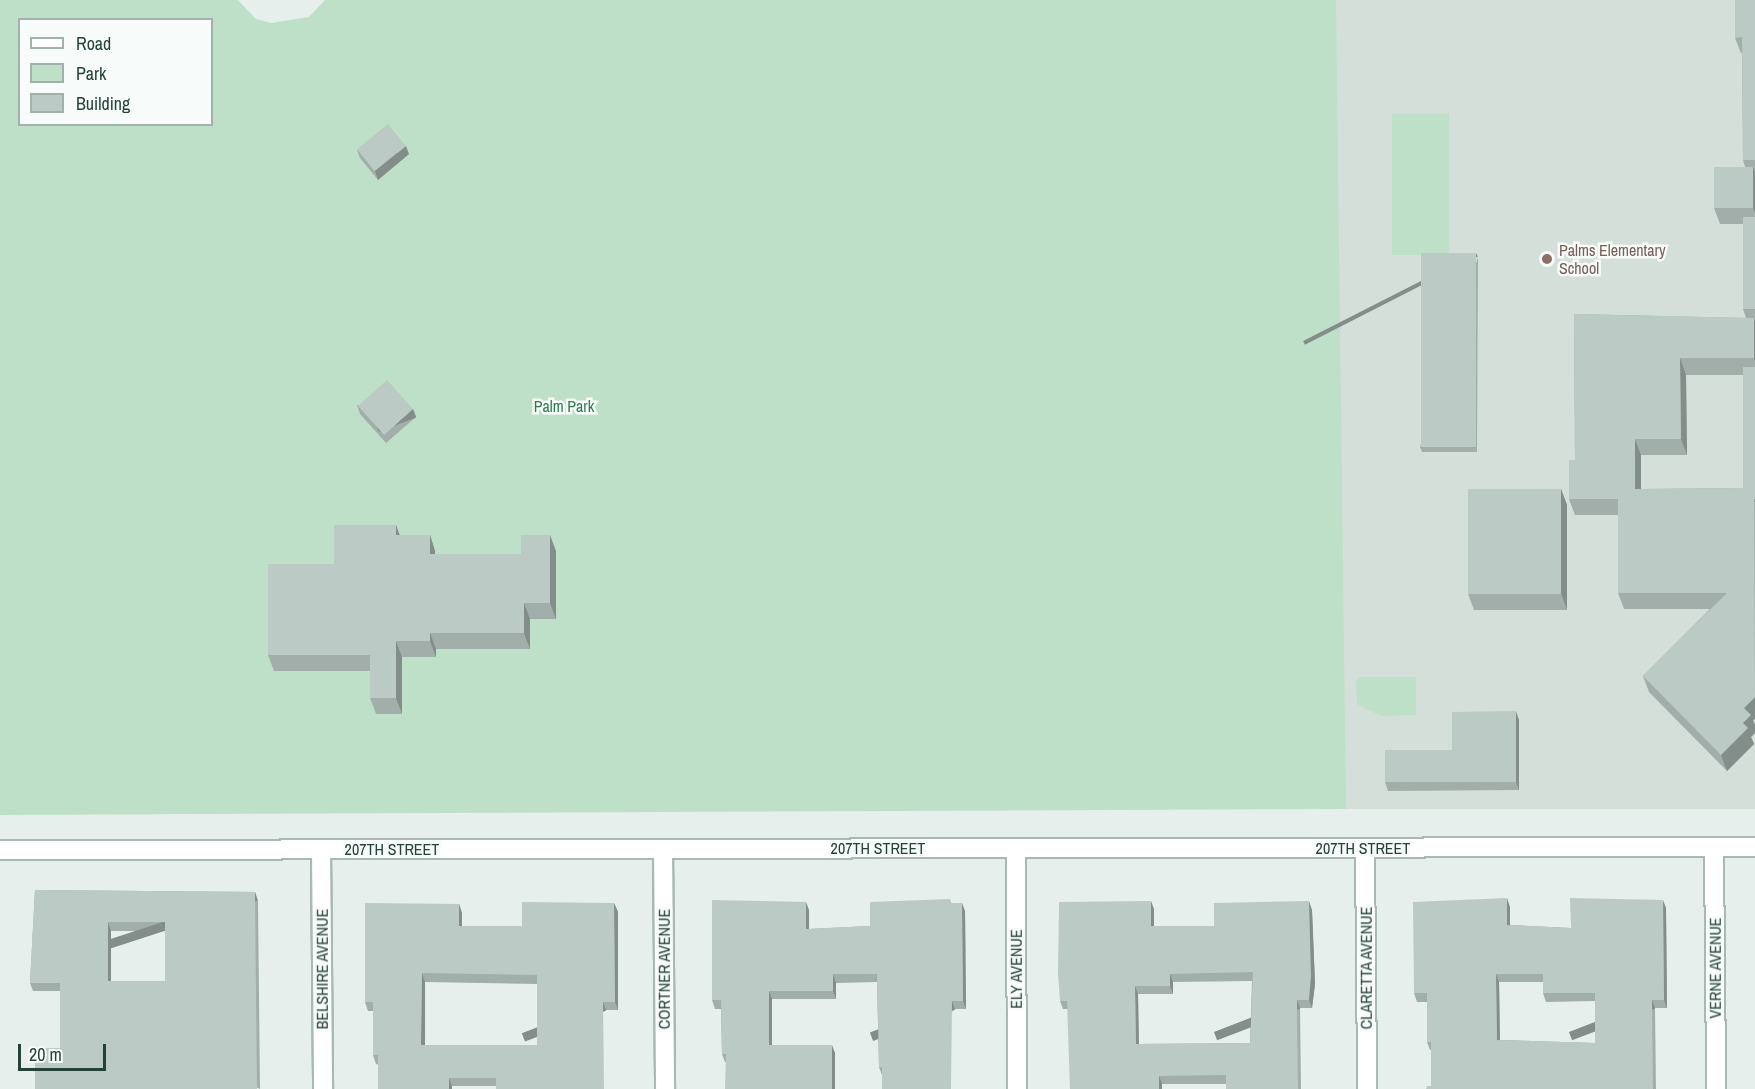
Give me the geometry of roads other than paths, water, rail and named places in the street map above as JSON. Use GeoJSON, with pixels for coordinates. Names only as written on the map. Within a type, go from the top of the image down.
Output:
{"type":"FeatureCollection","features":[{"type":"Feature","properties":{"kind":"street","name":"VERNE AVENUE"},"geometry":{"type":"LineString","coordinates":[[1714,847],[1716,1089]]}},
{"type":"Feature","properties":{"kind":"street","name":"207TH STREET"},"geometry":{"type":"LineString","coordinates":[[0,850],[1755,847]]}},
{"type":"Feature","properties":{"kind":"street","name":"ELY AVENUE"},"geometry":{"type":"LineString","coordinates":[[1016,848],[1017,1089]]}},
{"type":"Feature","properties":{"kind":"street","name":"CLARETTA AVENUE"},"geometry":{"type":"LineString","coordinates":[[1365,848],[1366,1089]]}},
{"type":"Feature","properties":{"kind":"street","name":"BELSHIRE AVENUE"},"geometry":{"type":"LineString","coordinates":[[321,849],[323,1089]]}},
{"type":"Feature","properties":{"kind":"street","name":"CORTNER AVENUE"},"geometry":{"type":"LineString","coordinates":[[663,849],[665,1089]]}},
{"type":"Feature","properties":{"kind":"place","name":"Palms Elementary School"},"geometry":{"type":"Point","coordinates":[1547,259]}},
{"type":"Feature","properties":{"kind":"park label","name":"Palm Park"},"geometry":{"type":"Point","coordinates":[564,406]}}]}
